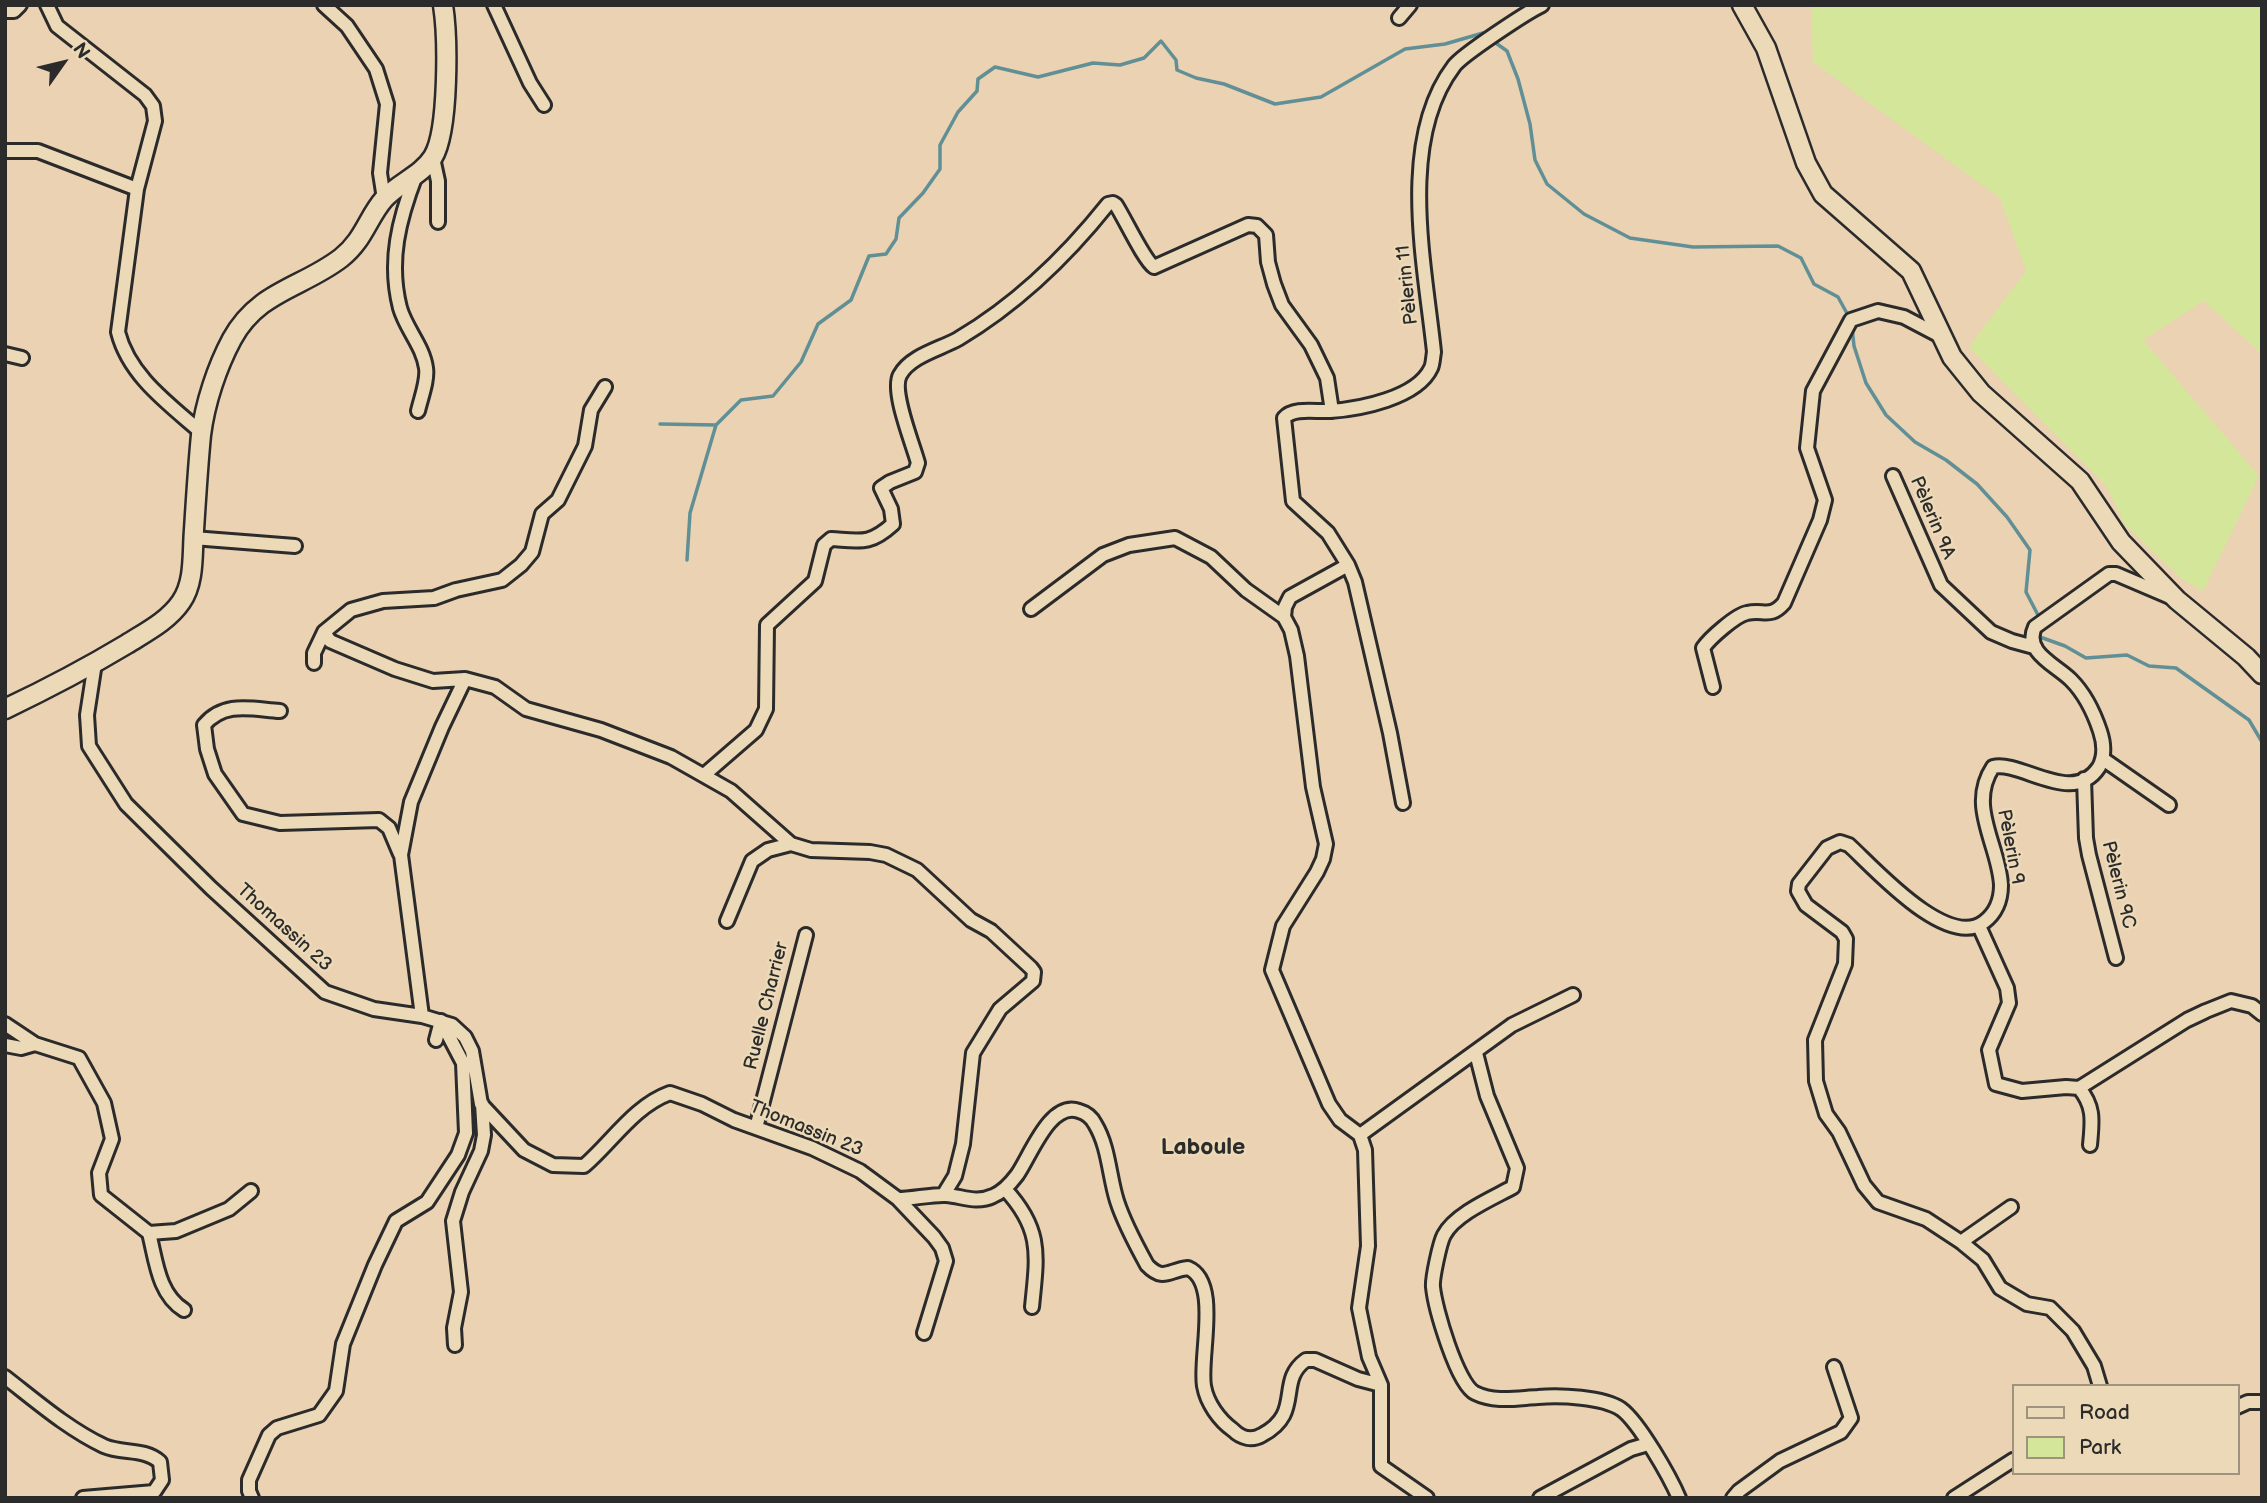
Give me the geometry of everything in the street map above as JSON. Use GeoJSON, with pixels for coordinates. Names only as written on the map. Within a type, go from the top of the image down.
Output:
{"type":"FeatureCollection","features":[{"type":"Feature","properties":{"kind":"main road"},"geometry":{"type":"LineString","coordinates":[[5,709],[95,663],[166,619],[183,601],[192,572],[202,433],[211,394],[232,340],[249,313],[341,258],[362,237],[384,199],[416,175],[433,158],[439,141],[444,106],[446,21],[443,5]]}},
{"type":"Feature","properties":{"kind":"main road"},"geometry":{"type":"LineString","coordinates":[[1742,5],[1766,48],[1806,163],[1823,194],[1912,271],[1952,357],[1981,393],[2080,481],[2121,542],[2176,600],[2246,657],[2262,674]]}},
{"type":"Feature","properties":{"kind":"street"},"geometry":{"type":"LineString","coordinates":[[5,11],[15,11],[20,5]]}},
{"type":"Feature","properties":{"kind":"street"},"geometry":{"type":"LineString","coordinates":[[47,5],[57,26],[145,95],[153,106],[155,121],[137,188],[118,332],[121,345],[140,375],[202,433]]}},
{"type":"Feature","properties":{"kind":"street"},"geometry":{"type":"LineString","coordinates":[[324,5],[347,26],[376,69],[387,104],[380,173],[384,199]]}},
{"type":"Feature","properties":{"kind":"street"},"geometry":{"type":"LineString","coordinates":[[494,5],[530,83],[544,106]]}},
{"type":"Feature","properties":{"kind":"street"},"geometry":{"type":"LineString","coordinates":[[1399,18],[1410,5]]}},
{"type":"Feature","properties":{"kind":"street","name":"Pèlerin 11"},"geometry":{"type":"LineString","coordinates":[[1348,565],[1328,533],[1293,501],[1284,418],[1292,412],[1332,411],[1373,405],[1405,393],[1431,368],[1434,352],[1421,234],[1420,167],[1430,114],[1442,84],[1456,63],[1542,5]]}},
{"type":"Feature","properties":{"kind":"street"},"geometry":{"type":"LineString","coordinates":[[5,151],[38,151],[137,188]]}},
{"type":"Feature","properties":{"kind":"street"},"geometry":{"type":"LineString","coordinates":[[433,158],[438,181],[438,222]]}},
{"type":"Feature","properties":{"kind":"street"},"geometry":{"type":"LineString","coordinates":[[416,175],[396,235],[394,267],[400,309],[422,352],[427,370],[418,411]]}},
{"type":"Feature","properties":{"kind":"street"},"geometry":{"type":"LineString","coordinates":[[704,775],[762,722],[766,709],[767,625],[815,581],[824,545],[831,539],[860,541],[878,538],[893,524],[891,509],[881,488],[915,472],[918,463],[897,389],[899,376],[922,356],[989,320],[1034,285],[1081,237],[1108,204],[1116,205],[1134,233],[1147,262],[1154,267],[1248,225],[1256,226],[1266,235],[1268,262],[1282,305],[1311,345],[1327,378],[1332,411]]}},
{"type":"Feature","properties":{"kind":"street"},"geometry":{"type":"LineString","coordinates":[[1713,687],[1703,648],[1746,613],[1770,613],[1784,603],[1820,520],[1825,500],[1807,448],[1813,391],[1851,320],[1878,311],[1905,317],[1944,338]]}},
{"type":"Feature","properties":{"kind":"street"},"geometry":{"type":"LineString","coordinates":[[5,354],[22,358]]}},
{"type":"Feature","properties":{"kind":"street"},"geometry":{"type":"LineString","coordinates":[[314,663],[314,653],[324,632],[351,610],[383,601],[434,598],[456,590],[502,580],[521,565],[532,552],[542,514],[558,500],[585,446],[591,410],[604,387]]}},
{"type":"Feature","properties":{"kind":"street","name":"Pèlerin 9A"},"geometry":{"type":"LineString","coordinates":[[1893,476],[1941,585],[1991,632],[2034,646]]}},
{"type":"Feature","properties":{"kind":"street"},"geometry":{"type":"LineString","coordinates":[[193,538],[295,546]]}},
{"type":"Feature","properties":{"kind":"street"},"geometry":{"type":"LineString","coordinates":[[1031,609],[1103,555],[1129,545],[1175,538],[1211,557],[1246,590],[1284,617],[1291,631],[1297,656],[1306,742],[1326,844],[1317,872],[1283,926],[1272,970],[1329,1104],[1340,1120],[1360,1135],[1365,1150],[1368,1246],[1359,1308],[1369,1357],[1381,1385],[1381,1466],[1427,1498]]}},
{"type":"Feature","properties":{"kind":"street"},"geometry":{"type":"LineString","coordinates":[[1284,617],[1290,597],[1348,565],[1361,604],[1403,803]]}},
{"type":"Feature","properties":{"kind":"street"},"geometry":{"type":"LineString","coordinates":[[2084,779],[2096,771],[2103,759],[2101,732],[2090,706],[2071,680],[2039,654],[2032,634],[2035,627],[2109,574],[2116,574],[2176,600]]}},
{"type":"Feature","properties":{"kind":"street"},"geometry":{"type":"LineString","coordinates":[[324,632],[330,641],[395,669],[433,681],[466,679],[495,687],[526,709],[601,730],[671,757],[731,791],[790,844],[811,849],[870,852],[903,862],[928,879],[971,920],[991,931],[1024,960],[1034,972],[1030,985],[1000,1009],[973,1053],[963,1144],[955,1176],[944,1195]]}},
{"type":"Feature","properties":{"kind":"street","name":"Thomassin 23"},"geometry":{"type":"LineString","coordinates":[[95,663],[87,715],[89,746],[126,804],[211,888],[326,992],[374,1009],[422,1016],[452,1025],[465,1037],[472,1051],[481,1104],[524,1150],[553,1165],[584,1167],[645,1105],[670,1093],[702,1104],[734,1120],[813,1148],[860,1171],[898,1199],[943,1248],[946,1261],[923,1333]]}},
{"type":"Feature","properties":{"kind":"street"},"geometry":{"type":"LineString","coordinates":[[401,855],[411,802],[442,727],[466,679]]}},
{"type":"Feature","properties":{"kind":"street"},"geometry":{"type":"LineString","coordinates":[[280,711],[237,708],[214,713],[204,725],[207,749],[215,774],[243,814],[280,822],[379,820],[389,828],[401,855],[422,1016]]}},
{"type":"Feature","properties":{"kind":"street"},"geometry":{"type":"LineString","coordinates":[[2103,759],[2169,805]]}},
{"type":"Feature","properties":{"kind":"street","name":"Pèlerin 9"},"geometry":{"type":"LineString","coordinates":[[1979,926],[1992,916],[1999,900],[2001,884],[1982,809],[1987,775],[1993,767],[2001,765],[2054,781],[2066,783],[2084,779]]}},
{"type":"Feature","properties":{"kind":"street","name":"Pèlerin 9C"},"geometry":{"type":"LineString","coordinates":[[2084,779],[2089,855],[2116,958]]}},
{"type":"Feature","properties":{"kind":"street"},"geometry":{"type":"LineString","coordinates":[[2099,1384],[2094,1366],[2073,1331],[2050,1308],[2027,1304],[2000,1288],[1983,1260],[1961,1242],[1926,1219],[1878,1202],[1864,1185],[1839,1132],[1826,1114],[1816,1081],[1815,1040],[1845,964],[1846,939],[1842,932],[1806,905],[1798,891],[1799,884],[1833,844],[1840,842],[1849,845],[1904,897],[1930,915],[1963,928],[1979,926],[2007,988],[2008,996],[2008,1003],[1989,1049],[1996,1084],[2022,1091],[2079,1088],[2187,1020],[2206,1011],[2231,1002],[2252,1006],[2262,1014]]}},
{"type":"Feature","properties":{"kind":"street"},"geometry":{"type":"LineString","coordinates":[[727,921],[752,861],[768,850],[790,844]]}},
{"type":"Feature","properties":{"kind":"street","name":"Ruelle Charrier"},"geometry":{"type":"LineString","coordinates":[[756,1128],[806,934]]}},
{"type":"Feature","properties":{"kind":"street"},"geometry":{"type":"LineString","coordinates":[[1360,1135],[1512,1025],[1573,995]]}},
{"type":"Feature","properties":{"kind":"street"},"geometry":{"type":"LineString","coordinates":[[436,1040],[441,1021]]}},
{"type":"Feature","properties":{"kind":"street"},"geometry":{"type":"LineString","coordinates":[[252,1498],[249,1480],[269,1435],[277,1428],[318,1415],[336,1391],[343,1345],[396,1221],[427,1202],[458,1155],[466,1133],[463,1063],[441,1021]]}},
{"type":"Feature","properties":{"kind":"street"},"geometry":{"type":"LineString","coordinates":[[5,1024],[35,1044],[79,1058],[104,1103],[112,1139],[99,1173],[101,1195],[149,1234],[162,1284],[169,1297],[184,1310]]}},
{"type":"Feature","properties":{"kind":"street"},"geometry":{"type":"LineString","coordinates":[[5,1045],[21,1048],[35,1044]]}},
{"type":"Feature","properties":{"kind":"street"},"geometry":{"type":"LineString","coordinates":[[1476,1053],[1487,1096],[1517,1168],[1513,1187],[1467,1212],[1444,1235],[1433,1285],[1452,1358],[1466,1386],[1476,1394],[1499,1400],[1549,1396],[1605,1401],[1623,1410],[1669,1475],[1679,1498]]}},
{"type":"Feature","properties":{"kind":"street"},"geometry":{"type":"LineString","coordinates":[[2079,1088],[2090,1100],[2090,1145]]}},
{"type":"Feature","properties":{"kind":"street"},"geometry":{"type":"LineString","coordinates":[[455,1345],[454,1328],[461,1292],[453,1222],[459,1200],[481,1151],[484,1135],[481,1104]]}},
{"type":"Feature","properties":{"kind":"street"},"geometry":{"type":"LineString","coordinates":[[898,1199],[944,1195],[969,1200],[993,1196],[1005,1189],[1017,1175],[1051,1120],[1061,1112],[1074,1109],[1084,1112],[1094,1121],[1101,1135],[1117,1202],[1147,1265],[1154,1273],[1162,1275],[1188,1268],[1198,1276],[1208,1312],[1203,1359],[1204,1387],[1217,1414],[1236,1434],[1244,1438],[1256,1438],[1276,1426],[1288,1406],[1290,1379],[1306,1360],[1315,1360],[1358,1379],[1381,1385]]}},
{"type":"Feature","properties":{"kind":"street"},"geometry":{"type":"LineString","coordinates":[[1005,1189],[1022,1208],[1032,1228],[1037,1258],[1032,1307]]}},
{"type":"Feature","properties":{"kind":"street"},"geometry":{"type":"LineString","coordinates":[[149,1234],[176,1231],[229,1209],[251,1191]]}},
{"type":"Feature","properties":{"kind":"street"},"geometry":{"type":"LineString","coordinates":[[1961,1242],[2011,1207]]}},
{"type":"Feature","properties":{"kind":"street"},"geometry":{"type":"LineString","coordinates":[[1733,1498],[1780,1461],[1841,1432],[1851,1418],[1834,1367]]}},
{"type":"Feature","properties":{"kind":"street"},"geometry":{"type":"LineString","coordinates":[[5,1377],[57,1416],[105,1446],[152,1455],[160,1462],[162,1480],[154,1492],[83,1498]]}},
{"type":"Feature","properties":{"kind":"street"},"geometry":{"type":"LineString","coordinates":[[2239,1406],[2248,1402],[2262,1402]]}},
{"type":"Feature","properties":{"kind":"street"},"geometry":{"type":"LineString","coordinates":[[1540,1498],[1631,1450],[1648,1444]]}},
{"type":"Feature","properties":{"kind":"street"},"geometry":{"type":"LineString","coordinates":[[1954,1498],[2011,1461]]}},
{"type":"Feature","properties":{"kind":"green space"},"geometry":{"type":"Polygon","coordinates":[[[1811,5],[2262,5],[2262,354],[2204,301],[2143,340],[2259,476],[2203,591],[2182,579],[2125,525],[2107,487],[1969,347],[2026,271],[2000,198],[1813,62],[1811,5]]]}},
{"type":"Feature","properties":{"kind":"waterway"},"geometry":{"type":"LineString","coordinates":[[660,424],[716,425],[741,400],[773,396],[801,362],[818,324],[851,300],[869,256],[886,254],[896,239],[899,218],[923,193],[940,169],[940,145],[958,112],[977,91],[978,79],[995,67],[1038,77],[1093,63],[1120,65],[1144,58],[1161,41],[1176,60],[1177,70],[1196,78],[1224,84],[1275,104],[1321,97],[1405,49],[1445,44],[1483,33],[1487,36]]}},
{"type":"Feature","properties":{"kind":"waterway"},"geometry":{"type":"LineString","coordinates":[[1493,41],[1507,51],[1518,79],[1530,124],[1535,160],[1547,184],[1584,214],[1630,238],[1693,247],[1778,246],[1801,258],[1814,284],[1838,297],[1849,317]]}},
{"type":"Feature","properties":{"kind":"waterway"},"geometry":{"type":"LineString","coordinates":[[1852,327],[1854,346],[1866,383],[1886,415],[1915,442],[1946,460],[1977,484],[2007,517],[2030,550],[2026,592],[2039,617]]}},
{"type":"Feature","properties":{"kind":"waterway"},"geometry":{"type":"LineString","coordinates":[[687,560],[690,513],[716,425]]}},
{"type":"Feature","properties":{"kind":"waterway"},"geometry":{"type":"LineString","coordinates":[[2040,633],[2040,637],[2065,646],[2086,658],[2127,655],[2149,666],[2176,668],[2249,720],[2262,742]]}},
{"type":"Feature","properties":{"kind":"district","name":"Laboule"},"geometry":{"type":"Point","coordinates":[1203,1148]}}]}
